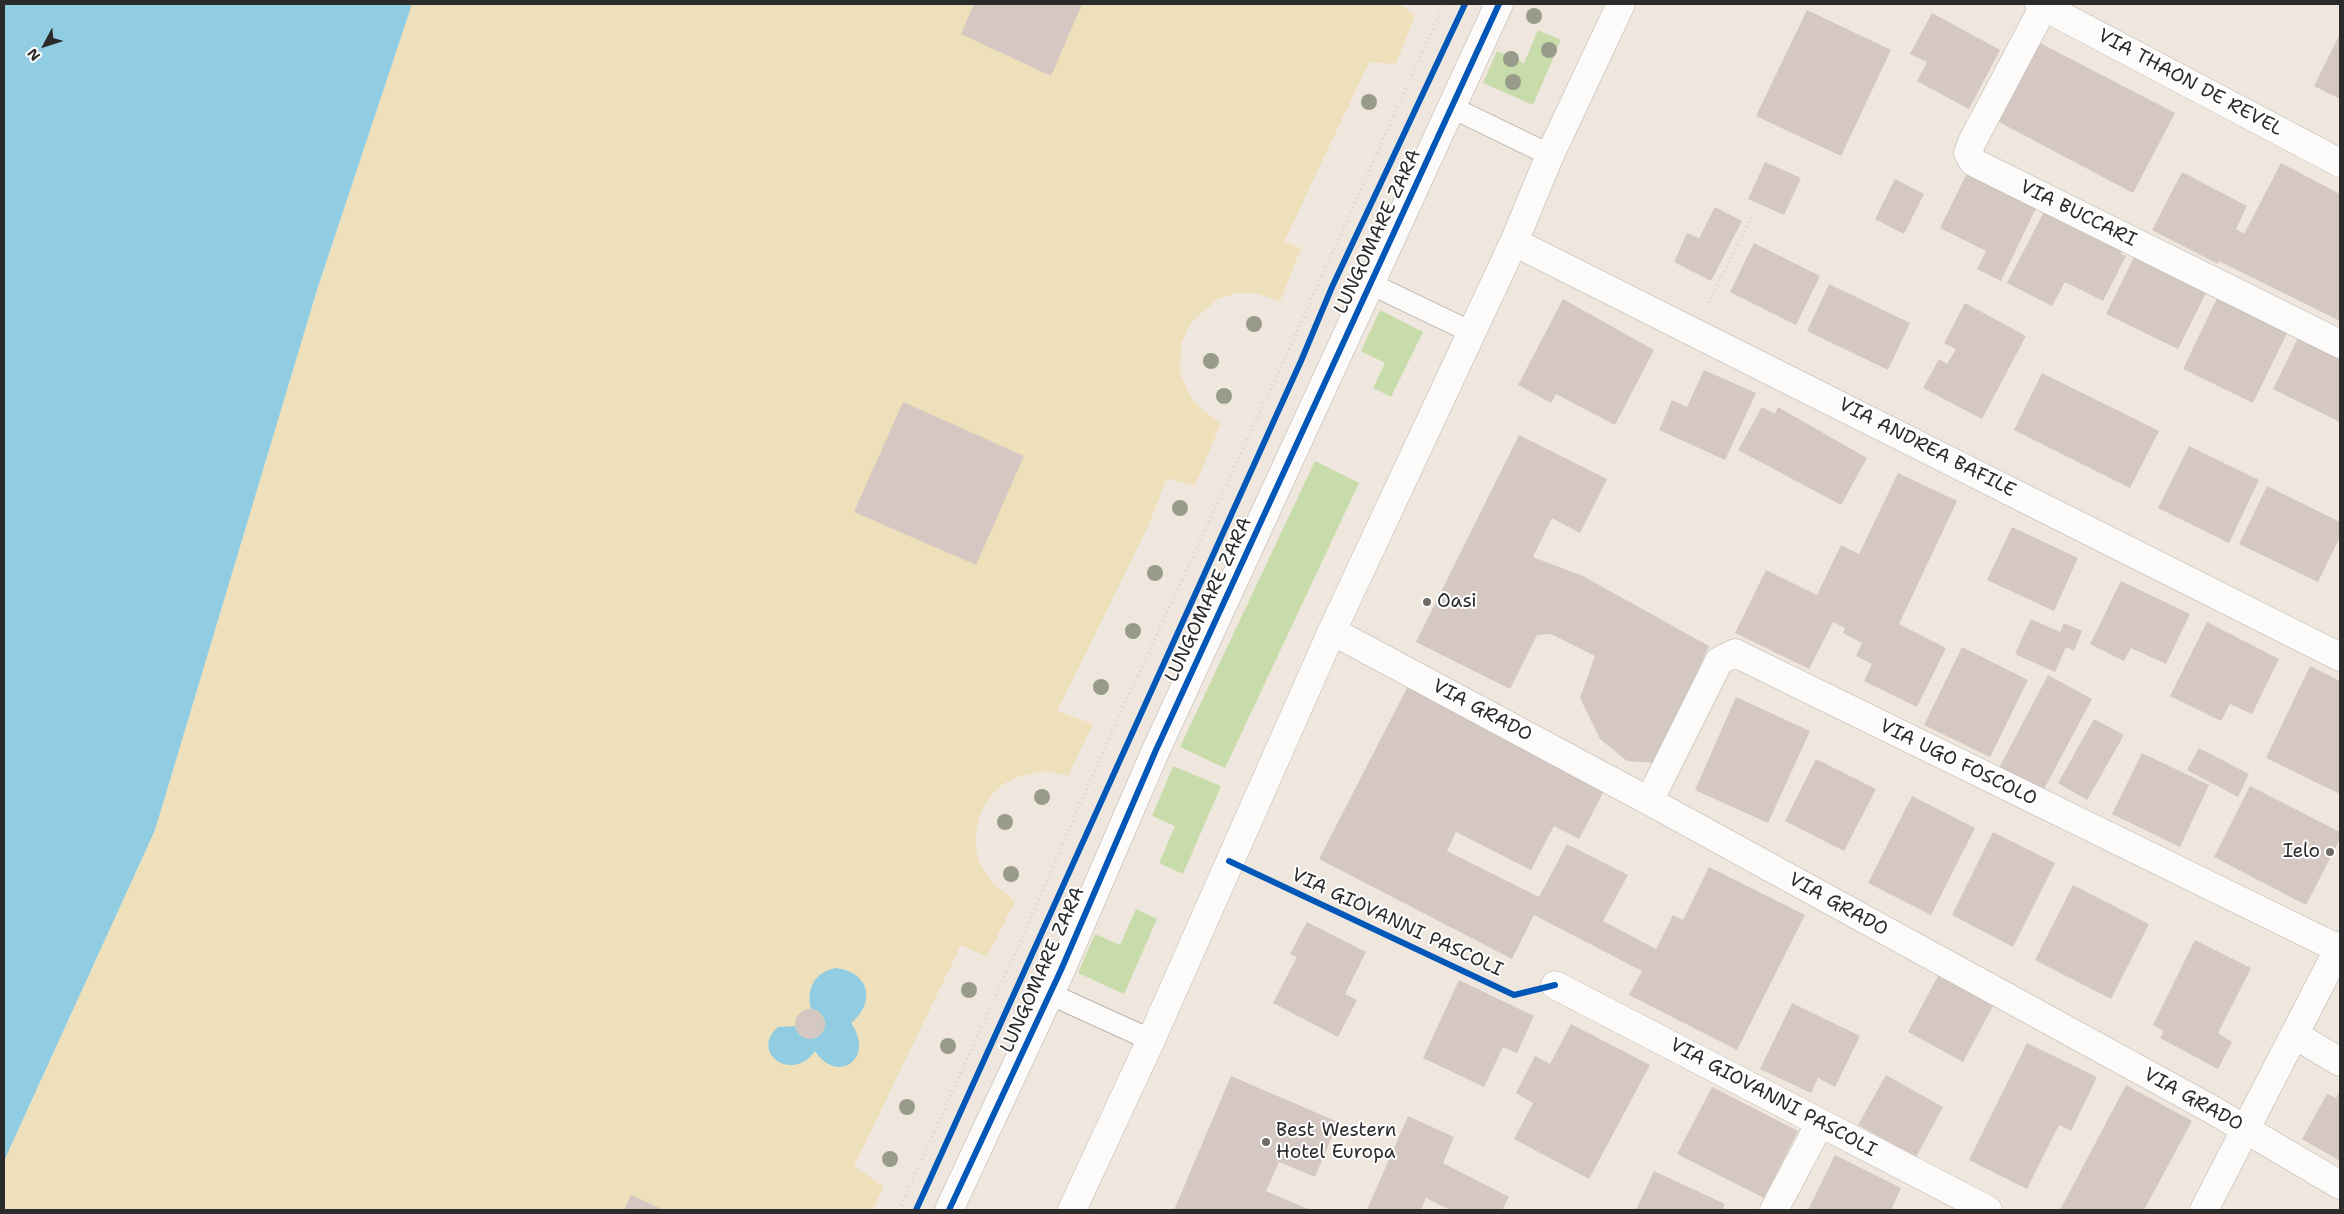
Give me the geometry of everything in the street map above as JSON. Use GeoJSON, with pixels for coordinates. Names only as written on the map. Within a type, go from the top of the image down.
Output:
{"type":"FeatureCollection","features":[{"type":"Feature","properties":{"kind":"street","name":"LUNGOMARE ZARA"},"geometry":{"type":"LineString","coordinates":[[953,1209],[1050,994],[1156,750],[1499,4]]}},
{"type":"Feature","properties":{"kind":"street"},"geometry":{"type":"LineString","coordinates":[[1072,1210],[1151,1040],[1332,631],[1514,242],[1550,155],[1621,4]]}},
{"type":"Feature","properties":{"kind":"street","name":"VIA THAON DE REVEL"},"geometry":{"type":"LineString","coordinates":[[2042,5],[2340,163]]}},
{"type":"Feature","properties":{"kind":"street","name":"VIA BUCCARI"},"geometry":{"type":"LineString","coordinates":[[2042,5],[1972,142],[1968,153],[1973,162],[2340,344]]}},
{"type":"Feature","properties":{"kind":"street","name":"VIA ANDREA BAFILE"},"geometry":{"type":"LineString","coordinates":[[1514,242],[2340,657]]}},
{"type":"Feature","properties":{"kind":"street","name":"VIA GRADO"},"geometry":{"type":"LineString","coordinates":[[1332,631],[1649,801],[2247,1129],[2340,1185]]}},
{"type":"Feature","properties":{"kind":"street","name":"VIA UGO FOSCOLO"},"geometry":{"type":"LineString","coordinates":[[1649,801],[1719,661],[1735,653],[2340,948]]}},
{"type":"Feature","properties":{"kind":"street"},"geometry":{"type":"LineString","coordinates":[[2204,1210],[2340,948]]}},
{"type":"Feature","properties":{"kind":"street","name":"VIA GIOVANNI PASCOLI"},"geometry":{"type":"LineString","coordinates":[[1555,985],[1988,1210]]}},
{"type":"Feature","properties":{"kind":"street"},"geometry":{"type":"LineString","coordinates":[[2295,1034],[2340,1062]]}},
{"type":"Feature","properties":{"kind":"street"},"geometry":{"type":"LineString","coordinates":[[1774,1210],[1820,1123]]}},
{"type":"Feature","properties":{"kind":"lane"},"geometry":{"type":"LineString","coordinates":[[1452,108],[1550,155]]}},
{"type":"Feature","properties":{"kind":"lane"},"geometry":{"type":"LineString","coordinates":[[1371,284],[1472,332]]}},
{"type":"Feature","properties":{"kind":"lane"},"geometry":{"type":"LineString","coordinates":[[1050,994],[1151,1040]]}},
{"type":"Feature","properties":{"kind":"path"},"geometry":{"type":"LineString","coordinates":[[899,1210],[1013,958],[1111,733],[1286,356],[1444,4]]}},
{"type":"Feature","properties":{"kind":"path"},"geometry":{"type":"LineString","coordinates":[[1694,331],[1753,215]]}},
{"type":"Feature","properties":{"kind":"green space"},"geometry":{"type":"Polygon","coordinates":[[[1538,30],[1561,40],[1533,105],[1483,83],[1497,51],[1524,63],[1538,30]]]}},
{"type":"Feature","properties":{"kind":"green space"},"geometry":{"type":"Polygon","coordinates":[[[1380,310],[1423,332],[1391,397],[1373,388],[1385,363],[1361,351],[1380,310]]]}},
{"type":"Feature","properties":{"kind":"green space"},"geometry":{"type":"Polygon","coordinates":[[[1315,461],[1359,483],[1225,768],[1180,747],[1315,461]]]}},
{"type":"Feature","properties":{"kind":"green space"},"geometry":{"type":"Polygon","coordinates":[[[1173,766],[1221,786],[1183,874],[1159,863],[1175,826],[1152,816],[1173,766]]]}},
{"type":"Feature","properties":{"kind":"green space"},"geometry":{"type":"Polygon","coordinates":[[[1136,909],[1157,919],[1124,994],[1078,973],[1095,934],[1120,945],[1136,909]]]}},
{"type":"Feature","properties":{"kind":"sand"},"geometry":{"type":"Polygon","coordinates":[[[412,4],[1399,4],[1415,15],[1396,64],[1369,62],[1284,242],[1301,248],[1280,301],[1256,293],[1237,293],[1218,299],[1191,322],[1181,344],[1180,372],[1191,398],[1206,413],[1221,423],[1195,486],[1167,478],[1147,529],[1057,711],[1093,724],[1068,776],[1045,771],[1016,778],[1002,785],[994,792],[982,811],[976,833],[977,855],[984,871],[992,881],[1015,901],[987,957],[961,945],[854,1166],[884,1187],[872,1210],[4,1210],[4,1161],[155,830],[317,290],[412,4]]]}},
{"type":"Feature","properties":{"kind":"water"},"geometry":{"type":"Polygon","coordinates":[[[4,4],[412,4],[317,290],[155,830],[4,1161],[4,4]]]}},
{"type":"Feature","properties":{"kind":"water"},"geometry":{"type":"Polygon","coordinates":[[[836,968],[856,975],[866,989],[864,1007],[851,1023],[858,1036],[859,1047],[856,1057],[851,1063],[843,1067],[833,1066],[824,1061],[815,1051],[806,1060],[795,1065],[777,1061],[771,1054],[768,1046],[770,1037],[778,1027],[795,1026],[798,1032],[809,1038],[821,1034],[825,1021],[818,1011],[811,1009],[811,988],[823,973],[836,968]]]}},
{"type":"Feature","properties":{"kind":"building"},"geometry":{"type":"Polygon","coordinates":[[[974,4],[1082,4],[1051,76],[961,34],[974,4]]]}},
{"type":"Feature","properties":{"kind":"building"},"geometry":{"type":"Polygon","coordinates":[[[1807,10],[1891,50],[1841,156],[1756,116],[1807,10]]]}},
{"type":"Feature","properties":{"kind":"building"},"geometry":{"type":"Polygon","coordinates":[[[1932,13],[2000,50],[1969,109],[1917,81],[1927,62],[1910,54],[1932,13]]]}},
{"type":"Feature","properties":{"kind":"building"},"geometry":{"type":"Polygon","coordinates":[[[2340,34],[2340,99],[2314,86],[2340,34]]]}},
{"type":"Feature","properties":{"kind":"building"},"geometry":{"type":"Polygon","coordinates":[[[2040,43],[2175,113],[2133,193],[1999,122],[2040,43]]]}},
{"type":"Feature","properties":{"kind":"building"},"geometry":{"type":"Polygon","coordinates":[[[1765,162],[1801,178],[1784,215],[1748,199],[1765,162]]]}},
{"type":"Feature","properties":{"kind":"building"},"geometry":{"type":"Polygon","coordinates":[[[2281,163],[2340,194],[2340,321],[2219,261],[2218,264],[2152,230],[2182,172],[2247,206],[2236,229],[2244,234],[2281,163]]]}},
{"type":"Feature","properties":{"kind":"building"},"geometry":{"type":"Polygon","coordinates":[[[1968,171],[2037,206],[2001,281],[1977,269],[1986,251],[1940,228],[1968,171]]]}},
{"type":"Feature","properties":{"kind":"building"},"geometry":{"type":"Polygon","coordinates":[[[1895,179],[1924,194],[1904,234],[1875,219],[1895,179]]]}},
{"type":"Feature","properties":{"kind":"building"},"geometry":{"type":"Polygon","coordinates":[[[2048,204],[2126,244],[2121,254],[2126,256],[2103,301],[2065,282],[2052,306],[2007,283],[2048,204]]]}},
{"type":"Feature","properties":{"kind":"building"},"geometry":{"type":"Polygon","coordinates":[[[1715,207],[1742,221],[1711,281],[1674,262],[1687,233],[1699,238],[1715,207]]]}},
{"type":"Feature","properties":{"kind":"building"},"geometry":{"type":"Polygon","coordinates":[[[1754,243],[1820,276],[1796,325],[1730,292],[1754,243]]]}},
{"type":"Feature","properties":{"kind":"building"},"geometry":{"type":"Polygon","coordinates":[[[2136,253],[2208,289],[2178,349],[2106,314],[2136,253]]]}},
{"type":"Feature","properties":{"kind":"building"},"geometry":{"type":"Polygon","coordinates":[[[1829,284],[1910,323],[1888,370],[1807,331],[1829,284]]]}},
{"type":"Feature","properties":{"kind":"building"},"geometry":{"type":"Polygon","coordinates":[[[2218,296],[2289,329],[2253,403],[2183,369],[2218,296]]]}},
{"type":"Feature","properties":{"kind":"building"},"geometry":{"type":"Polygon","coordinates":[[[1563,299],[1654,350],[1615,425],[1556,394],[1551,403],[1518,385],[1563,299]]]}},
{"type":"Feature","properties":{"kind":"building"},"geometry":{"type":"Polygon","coordinates":[[[1965,303],[2026,336],[1982,419],[1923,388],[1939,359],[1947,364],[1956,349],[1944,343],[1965,303]]]}},
{"type":"Feature","properties":{"kind":"building"},"geometry":{"type":"Polygon","coordinates":[[[2300,334],[2340,354],[2340,422],[2273,389],[2300,334]]]}},
{"type":"Feature","properties":{"kind":"building"},"geometry":{"type":"Polygon","coordinates":[[[1704,370],[1756,393],[1725,460],[1659,430],[1672,400],[1687,407],[1704,370]]]}},
{"type":"Feature","properties":{"kind":"building"},"geometry":{"type":"Polygon","coordinates":[[[2042,373],[2159,431],[2130,488],[2014,430],[2042,373]]]}},
{"type":"Feature","properties":{"kind":"building"},"geometry":{"type":"Polygon","coordinates":[[[903,402],[1024,456],[976,565],[854,512],[903,402]]]}},
{"type":"Feature","properties":{"kind":"building"},"geometry":{"type":"Polygon","coordinates":[[[1762,407],[1775,414],[1778,407],[1867,458],[1841,505],[1738,450],[1762,407]]]}},
{"type":"Feature","properties":{"kind":"building"},"geometry":{"type":"Polygon","coordinates":[[[1519,435],[1607,479],[1580,533],[1552,518],[1533,557],[1583,576],[1709,646],[1656,763],[1627,761],[1600,739],[1580,698],[1595,656],[1551,634],[1537,635],[1510,689],[1416,642],[1519,435]]]}},
{"type":"Feature","properties":{"kind":"building"},"geometry":{"type":"Polygon","coordinates":[[[2189,446],[2259,480],[2229,543],[2158,508],[2189,446]]]}},
{"type":"Feature","properties":{"kind":"building"},"geometry":{"type":"Polygon","coordinates":[[[1898,473],[1957,501],[1899,624],[1946,648],[1917,707],[1864,681],[1872,664],[1856,656],[1862,643],[1843,633],[1845,628],[1833,622],[1809,669],[1735,633],[1766,570],[1817,595],[1841,545],[1859,554],[1898,473]]]}},
{"type":"Feature","properties":{"kind":"building"},"geometry":{"type":"Polygon","coordinates":[[[2267,486],[2340,522],[2340,537],[2318,582],[2239,544],[2267,486]]]}},
{"type":"Feature","properties":{"kind":"building"},"geometry":{"type":"Polygon","coordinates":[[[2012,527],[2078,558],[2054,611],[1987,580],[2012,527]]]}},
{"type":"Feature","properties":{"kind":"building"},"geometry":{"type":"Polygon","coordinates":[[[2121,581],[2190,614],[2166,664],[2131,648],[2124,661],[2090,644],[2121,581]]]}},
{"type":"Feature","properties":{"kind":"building"},"geometry":{"type":"Polygon","coordinates":[[[2031,619],[2060,632],[2064,623],[2082,631],[2074,651],[2066,647],[2055,672],[2015,654],[2031,619]]]}},
{"type":"Feature","properties":{"kind":"building"},"geometry":{"type":"Polygon","coordinates":[[[2207,622],[2279,659],[2252,714],[2230,704],[2221,721],[2170,696],[2207,622]]]}},
{"type":"Feature","properties":{"kind":"building"},"geometry":{"type":"Polygon","coordinates":[[[1962,647],[2028,680],[1990,757],[1924,725],[1962,647]]]}},
{"type":"Feature","properties":{"kind":"building"},"geometry":{"type":"Polygon","coordinates":[[[2310,666],[2340,681],[2340,794],[2266,758],[2310,666]]]}},
{"type":"Feature","properties":{"kind":"building"},"geometry":{"type":"Polygon","coordinates":[[[2048,675],[2092,699],[2043,791],[1999,768],[2048,675]]]}},
{"type":"Feature","properties":{"kind":"building"},"geometry":{"type":"Polygon","coordinates":[[[1409,684],[1606,787],[1579,839],[1554,826],[1531,870],[1456,832],[1447,851],[1539,897],[1567,844],[1628,875],[1603,921],[1656,949],[1673,915],[1683,920],[1709,867],[1805,915],[1737,1050],[1629,995],[1642,971],[1534,915],[1512,959],[1319,859],[1409,684]]]}},
{"type":"Feature","properties":{"kind":"building"},"geometry":{"type":"Polygon","coordinates":[[[1736,697],[1810,731],[1768,823],[1695,790],[1736,697]]]}},
{"type":"Feature","properties":{"kind":"building"},"geometry":{"type":"Polygon","coordinates":[[[2094,719],[2124,735],[2087,800],[2058,783],[2094,719]]]}},
{"type":"Feature","properties":{"kind":"building"},"geometry":{"type":"Polygon","coordinates":[[[2199,748],[2249,774],[2238,797],[2187,770],[2199,748]]]}},
{"type":"Feature","properties":{"kind":"building"},"geometry":{"type":"Polygon","coordinates":[[[2142,753],[2209,785],[2180,847],[2112,814],[2142,753]]]}},
{"type":"Feature","properties":{"kind":"building"},"geometry":{"type":"Polygon","coordinates":[[[1816,759],[1876,789],[1844,851],[1785,821],[1816,759]]]}},
{"type":"Feature","properties":{"kind":"building"},"geometry":{"type":"Polygon","coordinates":[[[2250,786],[2340,832],[2340,839],[2306,905],[2214,857],[2250,786]]]}},
{"type":"Feature","properties":{"kind":"building"},"geometry":{"type":"Polygon","coordinates":[[[1912,796],[1975,828],[1931,915],[1868,883],[1912,796]]]}},
{"type":"Feature","properties":{"kind":"building"},"geometry":{"type":"Polygon","coordinates":[[[1993,832],[2055,863],[2013,947],[1952,915],[1993,832]]]}},
{"type":"Feature","properties":{"kind":"building"},"geometry":{"type":"Polygon","coordinates":[[[2073,885],[2149,924],[2111,999],[2035,960],[2073,885]]]}},
{"type":"Feature","properties":{"kind":"building"},"geometry":{"type":"Polygon","coordinates":[[[1307,922],[1366,952],[1345,994],[1357,1000],[1338,1037],[1273,1003],[1297,957],[1290,954],[1307,922]]]}},
{"type":"Feature","properties":{"kind":"building"},"geometry":{"type":"Polygon","coordinates":[[[2195,940],[2251,968],[2218,1033],[2232,1042],[2218,1069],[2160,1038],[2164,1031],[2153,1025],[2195,940]]]}},
{"type":"Feature","properties":{"kind":"building"},"geometry":{"type":"Polygon","coordinates":[[[1938,976],[1993,1006],[1963,1062],[1908,1032],[1938,976]]]}},
{"type":"Feature","properties":{"kind":"building"},"geometry":{"type":"Polygon","coordinates":[[[1459,980],[1534,1016],[1517,1053],[1503,1047],[1484,1087],[1423,1058],[1459,980]]]}},
{"type":"Feature","properties":{"kind":"building"},"geometry":{"type":"Polygon","coordinates":[[[1792,1003],[1860,1036],[1835,1087],[1818,1078],[1811,1093],[1760,1069],[1792,1003]]]}},
{"type":"Feature","properties":{"kind":"building"},"geometry":{"type":"Polygon","coordinates":[[[810,1009],[820,1014],[825,1024],[820,1034],[810,1039],[800,1034],[795,1024],[800,1014],[810,1009]]]}},
{"type":"Feature","properties":{"kind":"building"},"geometry":{"type":"Polygon","coordinates":[[[1571,1024],[1650,1065],[1589,1179],[1514,1139],[1533,1103],[1516,1093],[1535,1056],[1550,1064],[1571,1024]]]}},
{"type":"Feature","properties":{"kind":"building"},"geometry":{"type":"Polygon","coordinates":[[[2027,1043],[2097,1077],[2071,1131],[2059,1125],[2027,1189],[1969,1160],[2027,1043]]]}},
{"type":"Feature","properties":{"kind":"building"},"geometry":{"type":"Polygon","coordinates":[[[1886,1075],[1943,1107],[1916,1157],[1858,1125],[1886,1075]]]}},
{"type":"Feature","properties":{"kind":"building","name":"Best Western Hotel Europa"},"geometry":{"type":"Polygon","coordinates":[[[1231,1076],[1338,1122],[1315,1177],[1279,1162],[1266,1191],[1310,1210],[1174,1210],[1231,1076]]]}},
{"type":"Feature","properties":{"kind":"building"},"geometry":{"type":"Polygon","coordinates":[[[2126,1085],[2192,1121],[2144,1210],[2060,1210],[2126,1085]]]}},
{"type":"Feature","properties":{"kind":"building"},"geometry":{"type":"Polygon","coordinates":[[[1712,1087],[1798,1131],[1764,1198],[1677,1154],[1712,1087]]]}},
{"type":"Feature","properties":{"kind":"building"},"geometry":{"type":"Polygon","coordinates":[[[2340,1091],[2340,1161],[2302,1139],[2327,1094],[2336,1098],[2340,1091]]]}},
{"type":"Feature","properties":{"kind":"building"},"geometry":{"type":"Polygon","coordinates":[[[1408,1116],[1454,1137],[1443,1163],[1509,1197],[1502,1210],[1450,1210],[1426,1198],[1421,1210],[1367,1210],[1408,1116]]]}},
{"type":"Feature","properties":{"kind":"building"},"geometry":{"type":"Polygon","coordinates":[[[1835,1155],[1901,1188],[1891,1210],[1808,1210],[1835,1155]]]}},
{"type":"Feature","properties":{"kind":"building"},"geometry":{"type":"Polygon","coordinates":[[[1654,1171],[1725,1204],[1722,1210],[1636,1210],[1654,1171]]]}},
{"type":"Feature","properties":{"kind":"building"},"geometry":{"type":"Polygon","coordinates":[[[631,1195],[664,1210],[624,1210],[631,1195]]]}},
{"type":"Feature","properties":{"kind":"cycle path"},"geometry":{"type":"LineString","coordinates":[[916,1210],[1301,361],[1332,287],[1465,4]]}},
{"type":"Feature","properties":{"kind":"cycle path"},"geometry":{"type":"LineString","coordinates":[[949,1210],[1061,970],[1156,750],[1499,4]]}},
{"type":"Feature","properties":{"kind":"cycle path"},"geometry":{"type":"LineString","coordinates":[[1229,861],[1514,995],[1555,985]]}},
{"type":"Feature","properties":{"kind":"place","name":"Oasi"},"geometry":{"type":"Point","coordinates":[1427,602]}},
{"type":"Feature","properties":{"kind":"place","name":"Ielo"},"geometry":{"type":"Point","coordinates":[2330,852]}},
{"type":"Feature","properties":{"kind":"place","name":"Best Western Hotel Europa"},"geometry":{"type":"Point","coordinates":[1266,1142]}}]}
